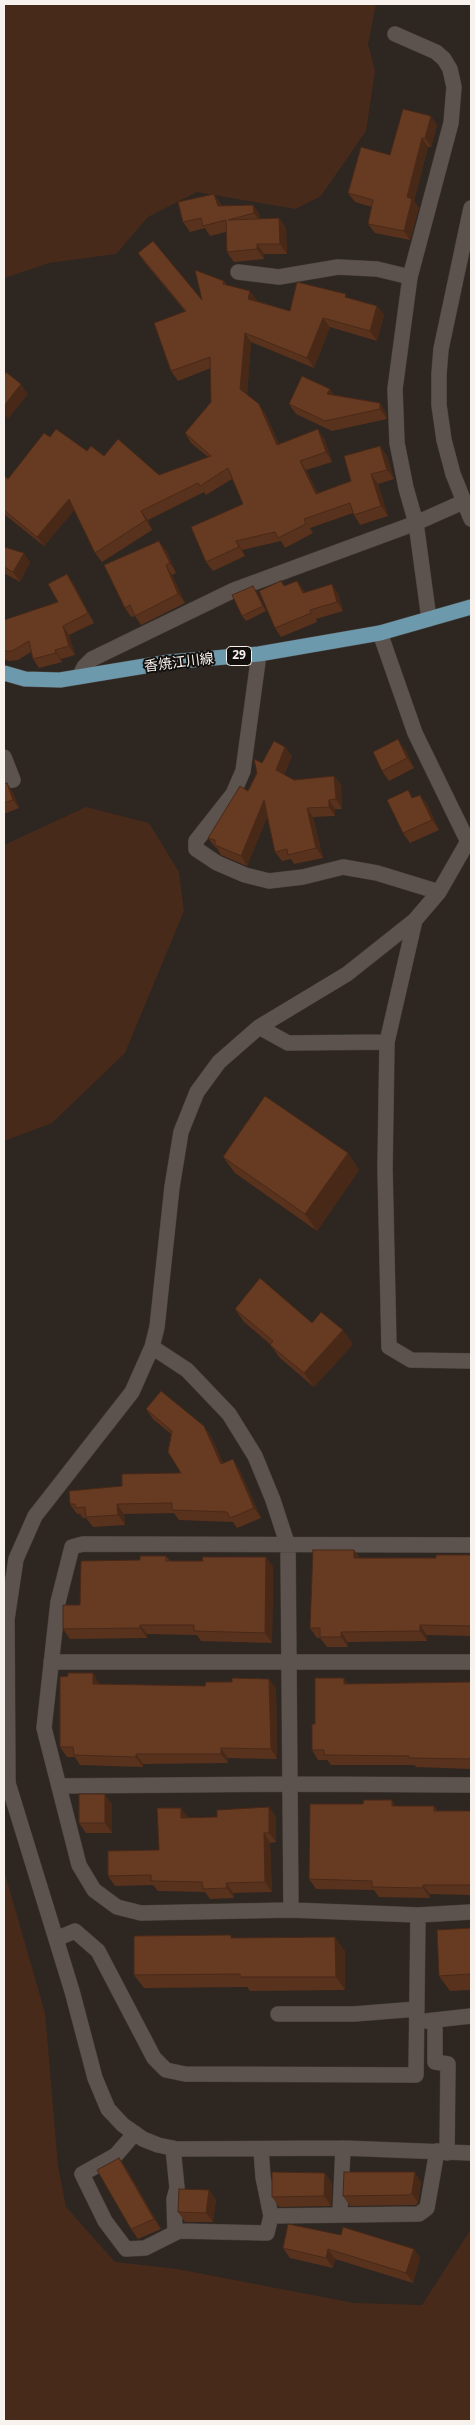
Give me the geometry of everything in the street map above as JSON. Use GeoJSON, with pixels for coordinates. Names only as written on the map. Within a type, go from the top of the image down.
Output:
{"type":"FeatureCollection","features":[{"type":"Feature","properties":{"kind":"main road","name":"香焼江川線"},"geometry":{"type":"LineString","coordinates":[[5,678],[44,681],[169,662],[260,654],[380,633],[471,607]]}},
{"type":"Feature","properties":{"kind":"street"},"geometry":{"type":"LineString","coordinates":[[395,34],[436,52],[444,58],[450,68],[454,87],[451,123],[410,277],[396,389],[397,443],[406,488],[416,523],[429,619]]}},
{"type":"Feature","properties":{"kind":"street"},"geometry":{"type":"LineString","coordinates":[[471,208],[440,350],[439,374],[439,405],[444,440],[452,474],[471,520]]}},
{"type":"Feature","properties":{"kind":"street"},"geometry":{"type":"LineString","coordinates":[[238,272],[279,276],[338,267],[377,270],[410,277]]}},
{"type":"Feature","properties":{"kind":"street"},"geometry":{"type":"LineString","coordinates":[[79,677],[84,667],[104,652],[234,590],[416,523],[463,502]]}},
{"type":"Feature","properties":{"kind":"street"},"geometry":{"type":"LineString","coordinates":[[380,633],[415,733],[470,839],[439,892],[415,920],[347,974],[259,1027],[219,1062],[197,1092],[184,1123],[172,1187],[157,1327],[152,1347],[132,1392],[35,1516],[16,1559],[6,1619],[5,1694],[8,1783],[56,1939],[95,2078],[108,2109],[123,2125],[158,2145],[173,2148],[343,2148],[471,2152]]}},
{"type":"Feature","properties":{"kind":"street"},"geometry":{"type":"LineString","coordinates":[[260,654],[243,771],[232,794],[196,841],[196,849],[224,866],[269,882],[303,877],[343,867],[377,873],[439,892]]}},
{"type":"Feature","properties":{"kind":"street"},"geometry":{"type":"LineString","coordinates":[[4,757],[13,780],[4,781]]}},
{"type":"Feature","properties":{"kind":"street"},"geometry":{"type":"LineString","coordinates":[[415,920],[387,1042],[385,1168],[389,1347],[411,1360],[471,1360]]}},
{"type":"Feature","properties":{"kind":"street"},"geometry":{"type":"LineString","coordinates":[[259,1027],[288,1043],[387,1042]]}},
{"type":"Feature","properties":{"kind":"street"},"geometry":{"type":"LineString","coordinates":[[152,1347],[187,1370],[229,1414],[254,1456],[273,1500],[288,1546],[291,1664],[292,1910]]}},
{"type":"Feature","properties":{"kind":"street"},"geometry":{"type":"LineString","coordinates":[[471,1545],[83,1544],[72,1547],[58,1602],[44,1728],[79,1865],[94,1890],[118,1907],[141,1913],[292,1910],[418,1915],[471,1912]]}},
{"type":"Feature","properties":{"kind":"street"},"geometry":{"type":"LineString","coordinates":[[51,1662],[291,1664],[471,1662]]}},
{"type":"Feature","properties":{"kind":"street"},"geometry":{"type":"LineString","coordinates":[[59,1786],[471,1785]]}},
{"type":"Feature","properties":{"kind":"street"},"geometry":{"type":"LineString","coordinates":[[56,1939],[75,1931],[98,1951],[154,2058],[166,2070],[185,2074],[416,2074],[418,1915]]}},
{"type":"Feature","properties":{"kind":"street"},"geometry":{"type":"LineString","coordinates":[[278,2014],[417,2015],[434,2020],[471,2016]]}},
{"type":"Feature","properties":{"kind":"street"},"geometry":{"type":"LineString","coordinates":[[271,2216],[340,2213],[418,2214],[427,2208],[442,2152],[448,2064],[435,2062],[434,2020]]}},
{"type":"Feature","properties":{"kind":"street"},"geometry":{"type":"LineString","coordinates":[[135,2133],[116,2155],[82,2174],[105,2221],[126,2249],[145,2248],[175,2233],[268,2233],[271,2216],[263,2178],[261,2149]]}},
{"type":"Feature","properties":{"kind":"street"},"geometry":{"type":"LineString","coordinates":[[173,2148],[177,2188],[174,2199],[175,2233]]}},
{"type":"Feature","properties":{"kind":"street"},"geometry":{"type":"LineString","coordinates":[[340,2213],[343,2148]]}},
{"type":"Feature","properties":{"kind":"shaded area"},"geometry":{"type":"Polygon","coordinates":[[[4,4],[376,4],[368,44],[375,71],[366,131],[321,196],[295,209],[197,192],[148,217],[116,254],[49,263],[4,278],[4,4]]]}},
{"type":"Feature","properties":{"kind":"shaded area"},"geometry":{"type":"Polygon","coordinates":[[[86,807],[149,823],[179,872],[184,911],[125,1053],[52,1123],[4,1141],[4,845],[86,807]]]}},
{"type":"Feature","properties":{"kind":"shaded area"},"geometry":{"type":"Polygon","coordinates":[[[4,1870],[45,2013],[58,2166],[66,2207],[115,2262],[177,2269],[354,2303],[422,2305],[471,2229],[471,2421],[4,2421],[4,1870]]]}},
{"type":"Feature","properties":{"kind":"building"},"geometry":{"type":"Polygon","coordinates":[[[403,109],[431,116],[425,138],[422,138],[407,197],[412,199],[404,231],[368,224],[373,200],[348,193],[361,147],[390,155],[403,109]]]}},
{"type":"Feature","properties":{"kind":"building"},"geometry":{"type":"Polygon","coordinates":[[[214,194],[218,206],[253,205],[254,213],[228,220],[279,218],[280,244],[257,244],[257,249],[227,252],[226,220],[203,226],[201,218],[183,222],[178,202],[214,194]]]}},
{"type":"Feature","properties":{"kind":"building"},"geometry":{"type":"Polygon","coordinates":[[[153,241],[202,300],[195,270],[224,281],[223,284],[250,291],[248,299],[290,311],[297,282],[346,294],[345,297],[377,306],[370,331],[323,318],[307,358],[245,333],[240,389],[259,404],[277,445],[318,429],[326,452],[300,461],[316,494],[351,481],[344,456],[380,446],[387,470],[371,474],[381,506],[354,515],[350,503],[304,519],[306,524],[278,538],[275,532],[236,541],[239,547],[206,562],[191,527],[243,504],[228,468],[200,486],[198,483],[141,511],[146,520],[95,553],[69,499],[37,537],[4,510],[4,476],[8,479],[44,433],[50,437],[56,429],[87,451],[91,446],[104,456],[118,439],[159,475],[211,456],[185,433],[211,402],[210,357],[171,371],[154,323],[186,311],[138,253],[153,241]]]}},
{"type":"Feature","properties":{"kind":"building"},"geometry":{"type":"Polygon","coordinates":[[[6,372],[21,384],[4,406],[4,376],[6,372]]]}},
{"type":"Feature","properties":{"kind":"building"},"geometry":{"type":"Polygon","coordinates":[[[302,376],[330,389],[327,394],[380,403],[380,409],[325,421],[289,404],[302,376]]]}},
{"type":"Feature","properties":{"kind":"building"},"geometry":{"type":"Polygon","coordinates":[[[159,541],[170,563],[166,565],[178,594],[135,616],[130,605],[125,608],[104,565],[159,541]]]}},
{"type":"Feature","properties":{"kind":"building"},"geometry":{"type":"Polygon","coordinates":[[[4,547],[24,553],[13,572],[4,567],[4,547]]]}},
{"type":"Feature","properties":{"kind":"building"},"geometry":{"type":"Polygon","coordinates":[[[67,574],[88,613],[63,626],[69,646],[55,650],[56,653],[33,659],[29,641],[12,651],[4,651],[4,620],[58,602],[48,584],[67,574]]]}},
{"type":"Feature","properties":{"kind":"building"},"geometry":{"type":"Polygon","coordinates":[[[281,581],[284,586],[297,581],[303,593],[332,584],[337,602],[310,610],[311,613],[275,628],[259,591],[281,581]]]}},
{"type":"Feature","properties":{"kind":"building"},"geometry":{"type":"Polygon","coordinates":[[[253,586],[263,606],[242,616],[232,595],[253,586]]]}},
{"type":"Feature","properties":{"kind":"building"},"geometry":{"type":"Polygon","coordinates":[[[398,739],[407,758],[382,771],[373,752],[398,739]]]}},
{"type":"Feature","properties":{"kind":"building"},"geometry":{"type":"Polygon","coordinates":[[[274,741],[285,747],[276,770],[294,780],[334,776],[336,799],[329,800],[329,807],[307,808],[316,848],[288,855],[287,849],[275,852],[264,800],[241,856],[215,845],[215,840],[208,838],[240,786],[248,791],[257,773],[254,759],[262,763],[274,741]]]}},
{"type":"Feature","properties":{"kind":"building"},"geometry":{"type":"Polygon","coordinates":[[[7,783],[13,800],[4,803],[4,784],[7,783]]]}},
{"type":"Feature","properties":{"kind":"building"},"geometry":{"type":"Polygon","coordinates":[[[408,790],[412,798],[420,795],[432,820],[403,833],[387,800],[408,790]]]}},
{"type":"Feature","properties":{"kind":"building"},"geometry":{"type":"Polygon","coordinates":[[[265,1096],[348,1153],[305,1214],[223,1157],[265,1096]]]}},
{"type":"Feature","properties":{"kind":"building"},"geometry":{"type":"Polygon","coordinates":[[[260,1278],[312,1323],[321,1312],[343,1330],[304,1373],[270,1345],[273,1341],[235,1309],[260,1278]]]}},
{"type":"Feature","properties":{"kind":"building"},"geometry":{"type":"Polygon","coordinates":[[[161,1391],[204,1426],[221,1464],[233,1459],[254,1508],[230,1518],[227,1512],[172,1510],[172,1503],[117,1504],[118,1515],[86,1517],[85,1507],[76,1508],[75,1504],[70,1504],[69,1491],[122,1486],[122,1474],[181,1473],[168,1452],[172,1431],[146,1409],[161,1391]]]}},
{"type":"Feature","properties":{"kind":"building"},"geometry":{"type":"Polygon","coordinates":[[[313,1550],[354,1550],[354,1558],[436,1558],[436,1555],[471,1555],[471,1626],[420,1625],[420,1631],[341,1632],[341,1637],[320,1637],[320,1628],[310,1628],[313,1550]]]}},
{"type":"Feature","properties":{"kind":"building"},"geometry":{"type":"Polygon","coordinates":[[[140,1556],[166,1556],[166,1561],[203,1561],[202,1557],[266,1557],[265,1633],[194,1631],[194,1625],[140,1625],[140,1628],[63,1629],[63,1605],[80,1605],[81,1561],[140,1560],[140,1556]]]}},
{"type":"Feature","properties":{"kind":"building"},"geometry":{"type":"Polygon","coordinates":[[[68,1673],[93,1673],[93,1684],[205,1686],[206,1682],[232,1682],[232,1678],[269,1679],[271,1749],[221,1748],[221,1754],[136,1754],[136,1757],[74,1755],[73,1747],[60,1747],[60,1677],[68,1676],[68,1673]]]}},
{"type":"Feature","properties":{"kind":"building"},"geometry":{"type":"Polygon","coordinates":[[[315,1678],[344,1678],[344,1684],[471,1682],[471,1759],[324,1755],[324,1750],[312,1750],[312,1724],[315,1724],[315,1678]]]}},
{"type":"Feature","properties":{"kind":"building"},"geometry":{"type":"Polygon","coordinates":[[[79,1794],[105,1794],[105,1823],[79,1823],[79,1794]]]}},
{"type":"Feature","properties":{"kind":"building"},"geometry":{"type":"Polygon","coordinates":[[[364,1800],[392,1800],[392,1806],[434,1806],[434,1811],[471,1811],[471,1885],[423,1885],[423,1888],[372,1887],[372,1881],[309,1879],[310,1804],[363,1804],[364,1800]]]}},
{"type":"Feature","properties":{"kind":"building"},"geometry":{"type":"Polygon","coordinates":[[[269,1807],[269,1833],[264,1833],[265,1882],[226,1883],[227,1888],[203,1889],[202,1882],[151,1881],[151,1875],[108,1876],[108,1851],[159,1850],[157,1808],[181,1808],[181,1818],[217,1817],[217,1810],[269,1807]]]}},
{"type":"Feature","properties":{"kind":"building"},"geometry":{"type":"Polygon","coordinates":[[[471,1928],[471,1974],[439,1976],[437,1930],[471,1928]]]}},
{"type":"Feature","properties":{"kind":"building"},"geometry":{"type":"Polygon","coordinates":[[[231,1935],[231,1938],[335,1937],[336,1977],[240,1977],[240,1974],[134,1975],[134,1936],[231,1935]]]}},
{"type":"Feature","properties":{"kind":"building"},"geometry":{"type":"Polygon","coordinates":[[[119,2158],[154,2219],[131,2229],[97,2170],[119,2158]]]}},
{"type":"Feature","properties":{"kind":"building"},"geometry":{"type":"Polygon","coordinates":[[[272,2172],[325,2173],[324,2196],[272,2197],[272,2172]]]}},
{"type":"Feature","properties":{"kind":"building"},"geometry":{"type":"Polygon","coordinates":[[[344,2172],[415,2172],[412,2193],[409,2195],[343,2196],[344,2172]]]}},
{"type":"Feature","properties":{"kind":"building"},"geometry":{"type":"Polygon","coordinates":[[[179,2189],[209,2190],[206,2213],[178,2212],[179,2189]]]}},
{"type":"Feature","properties":{"kind":"building"},"geometry":{"type":"Polygon","coordinates":[[[288,2224],[341,2235],[343,2227],[414,2249],[406,2273],[328,2249],[326,2258],[283,2248],[288,2224]]]}}]}
